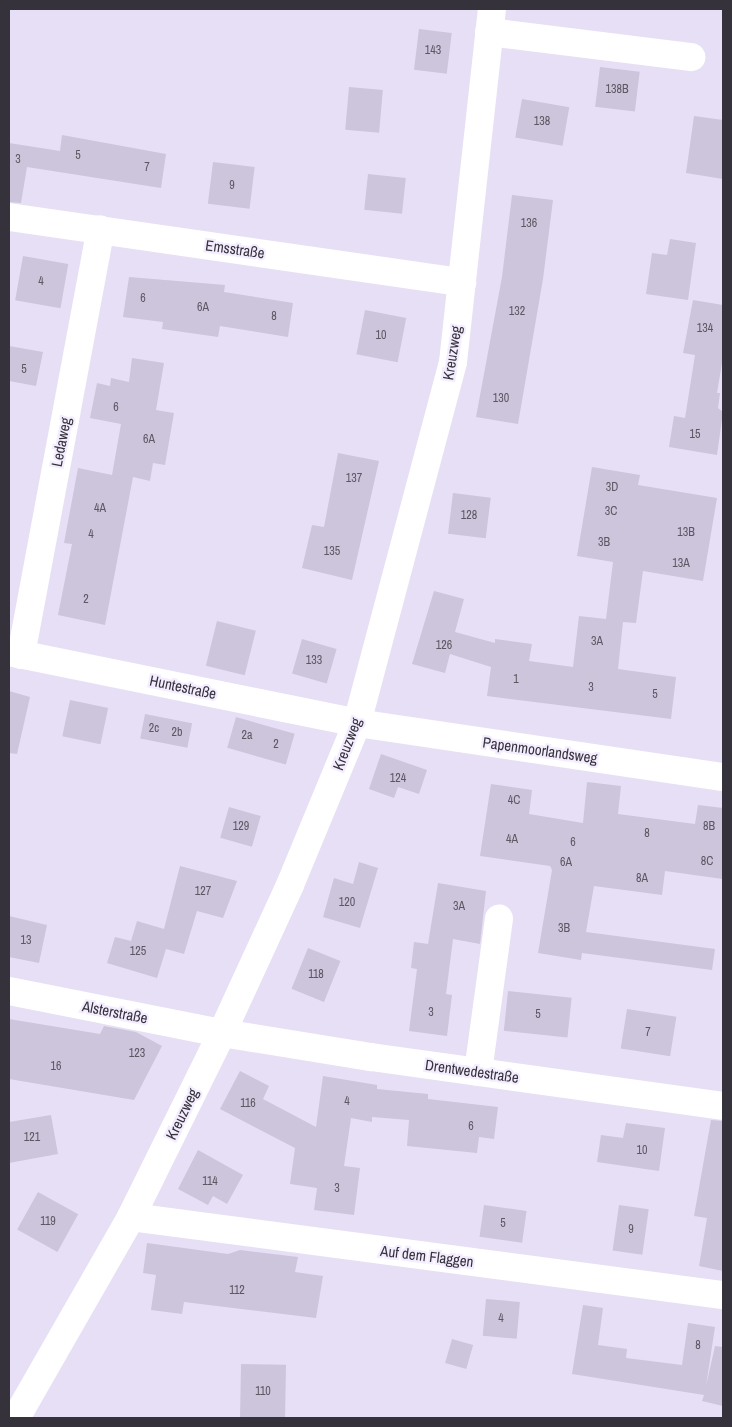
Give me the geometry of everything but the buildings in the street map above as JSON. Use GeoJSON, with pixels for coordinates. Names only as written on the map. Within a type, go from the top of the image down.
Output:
{"type":"FeatureCollection","features":[{"type":"Feature","properties":{"kind":"street"},"geometry":{"type":"LineString","coordinates":[[491,20],[691,57]]}},
{"type":"Feature","properties":{"kind":"street","name":"Kreuzweg"},"geometry":{"type":"LineString","coordinates":[[16,1418],[131,1218],[222,1033],[290,884],[357,723],[453,362],[491,20]]}},
{"type":"Feature","properties":{"kind":"street","name":"Emsstraße"},"geometry":{"type":"LineString","coordinates":[[9,217],[462,282]]}},
{"type":"Feature","properties":{"kind":"street","name":"Ledaweg"},"geometry":{"type":"LineString","coordinates":[[15,653],[101,229]]}},
{"type":"Feature","properties":{"kind":"street","name":"Huntestraße"},"geometry":{"type":"LineString","coordinates":[[15,653],[357,723]]}},
{"type":"Feature","properties":{"kind":"street","name":"Papenmoorlandsweg"},"geometry":{"type":"LineString","coordinates":[[357,723],[723,777]]}},
{"type":"Feature","properties":{"kind":"street"},"geometry":{"type":"LineString","coordinates":[[478,1072],[499,918]]}},
{"type":"Feature","properties":{"kind":"street","name":"Alsterstraße"},"geometry":{"type":"LineString","coordinates":[[9,991],[222,1033]]}},
{"type":"Feature","properties":{"kind":"street","name":"Drentwedestraße"},"geometry":{"type":"LineString","coordinates":[[222,1033],[478,1072],[723,1106]]}},
{"type":"Feature","properties":{"kind":"street","name":"Auf dem Flaggen"},"geometry":{"type":"LineString","coordinates":[[131,1218],[723,1295]]}}]}
